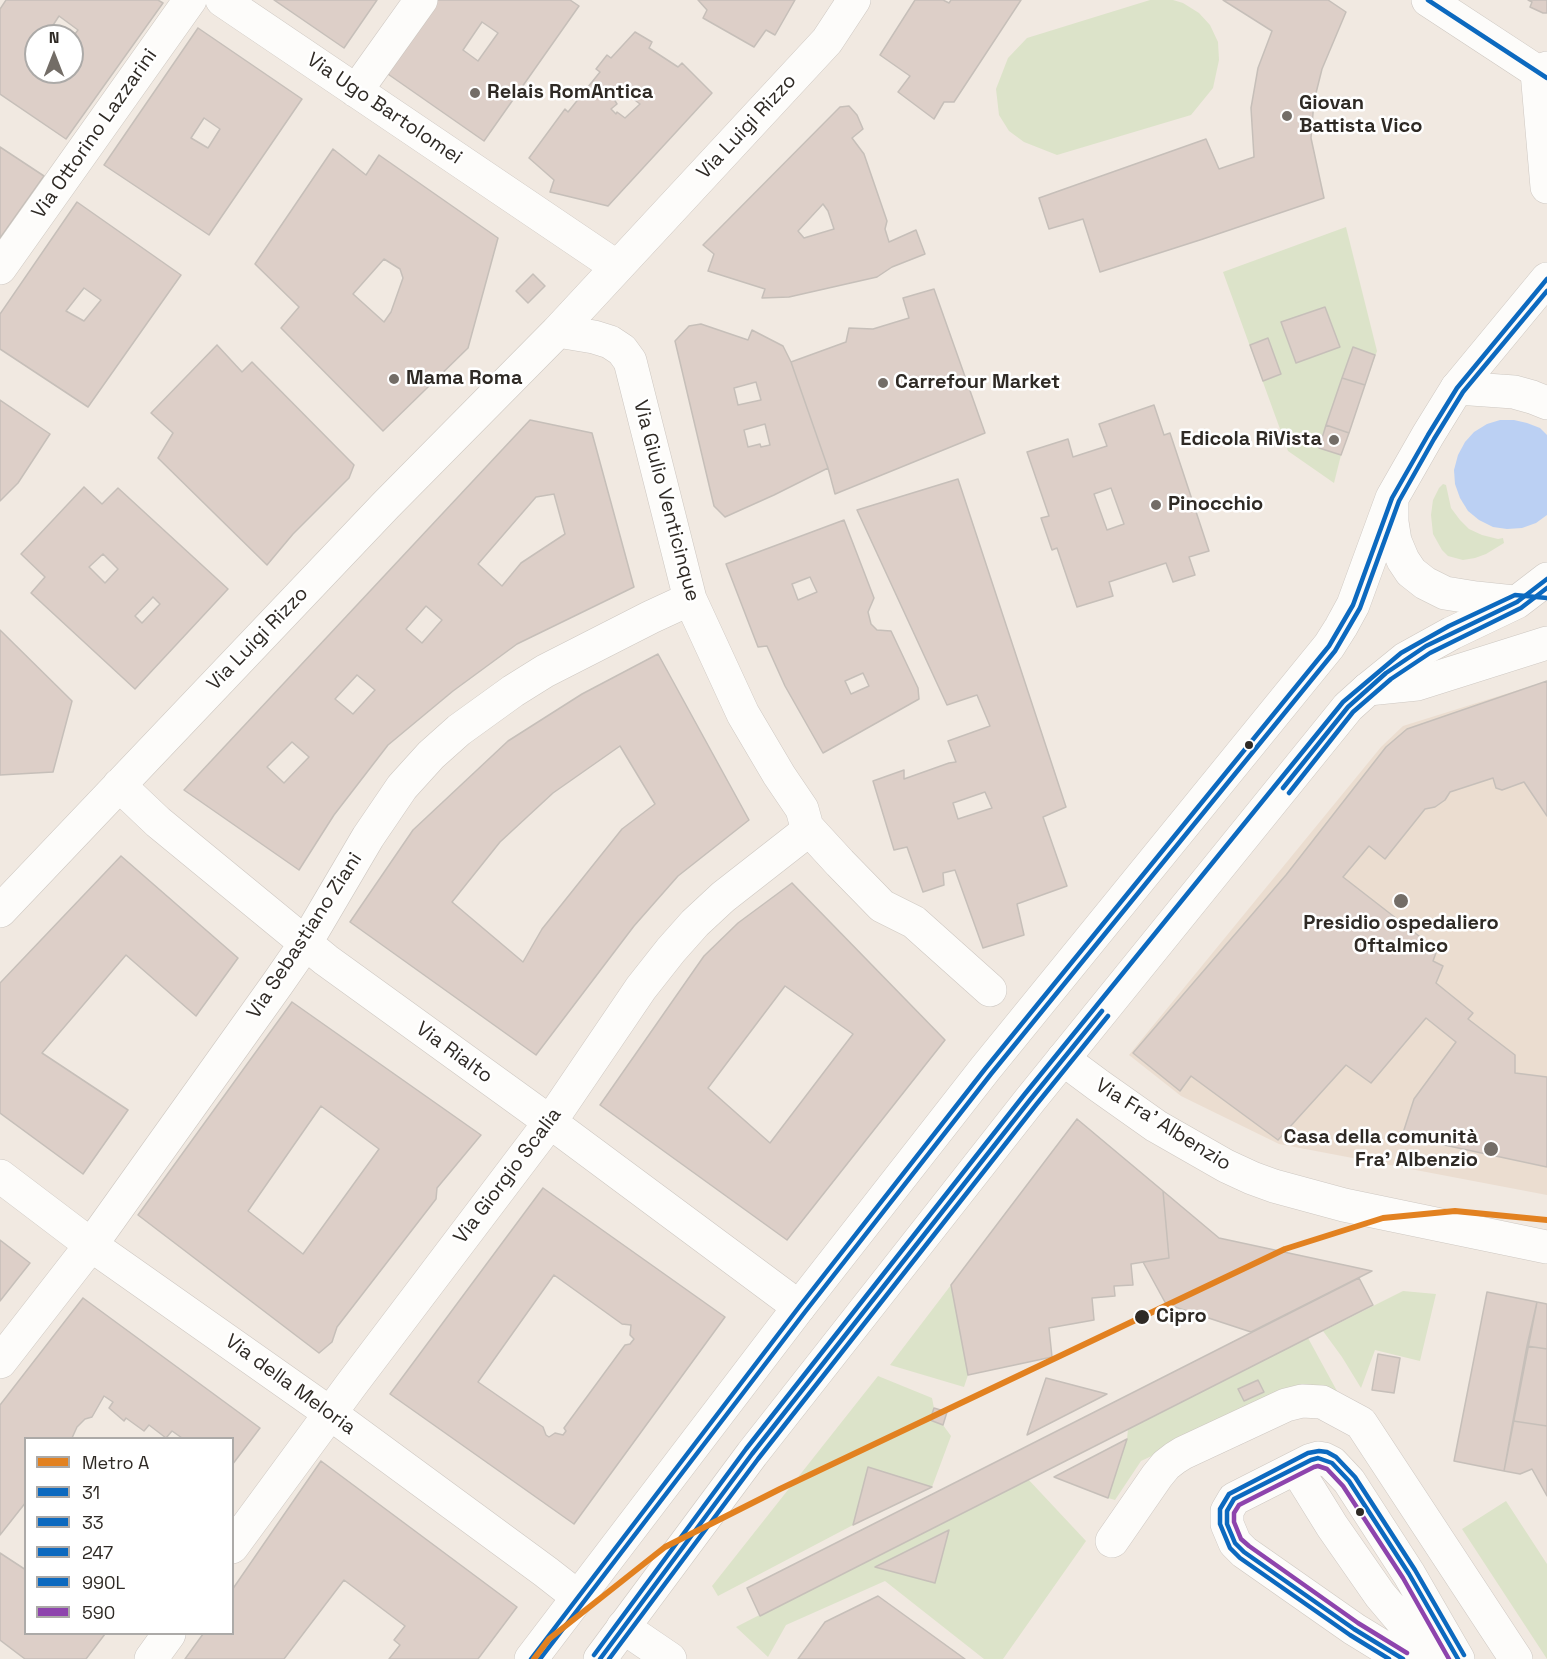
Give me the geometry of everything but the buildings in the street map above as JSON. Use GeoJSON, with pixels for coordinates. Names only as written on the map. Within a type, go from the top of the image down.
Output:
{"type":"FeatureCollection","features":[{"type":"Feature","properties":{"kind":"street","name":"Via Ottorino Lazzarini"},"geometry":{"type":"LineString","coordinates":[[0,268],[190,0]]}},
{"type":"Feature","properties":{"kind":"street","name":"Via Ugo Bartolomei"},"geometry":{"type":"LineString","coordinates":[[222,0],[547,218],[625,258]]}},
{"type":"Feature","properties":{"kind":"street"},"geometry":{"type":"LineString","coordinates":[[356,91],[421,0]]}},
{"type":"Feature","properties":{"kind":"street","name":"Via Luigi Rizzo"},"geometry":{"type":"LineString","coordinates":[[0,911],[370,522],[558,331],[827,40],[854,0]]}},
{"type":"Feature","properties":{"kind":"street"},"geometry":{"type":"LineString","coordinates":[[1428,0],[1544,73],[1547,187]]}},
{"type":"Feature","properties":{"kind":"street"},"geometry":{"type":"LineString","coordinates":[[531,1659],[799,1306],[985,1069],[1329,646],[1353,605],[1392,498],[1428,435],[1458,388],[1547,279]]}},
{"type":"Feature","properties":{"kind":"street","name":"Via Giulio Venticinque"},"geometry":{"type":"LineString","coordinates":[[558,331],[594,337],[615,345],[625,354],[632,369],[690,599],[743,714],[802,809],[807,827],[882,906],[914,922],[990,990]]}},
{"type":"Feature","properties":{"kind":"street"},"geometry":{"type":"LineString","coordinates":[[1458,388],[1514,392],[1547,403]]}},
{"type":"Feature","properties":{"kind":"street"},"geometry":{"type":"LineString","coordinates":[[1392,498],[1395,541],[1402,560],[1411,572],[1425,583],[1445,593],[1532,604]]}},
{"type":"Feature","properties":{"kind":"street"},"geometry":{"type":"LineString","coordinates":[[600,1659],[752,1454],[1063,1059],[1348,707],[1405,659],[1426,646],[1479,619],[1532,604],[1547,579]]}},
{"type":"Feature","properties":{"kind":"street","name":"Via Sebastiano Ziani"},"geometry":{"type":"LineString","coordinates":[[0,1362],[92,1245],[305,944],[368,837],[396,795],[431,755],[459,730],[545,672],[690,599]]}},
{"type":"Feature","properties":{"kind":"street"},"geometry":{"type":"LineString","coordinates":[[1368,688],[1418,684],[1547,643]]}},
{"type":"Feature","properties":{"kind":"street","name":"Via Rialto"},"geometry":{"type":"LineString","coordinates":[[119,785],[158,822],[305,944],[799,1306]]}},
{"type":"Feature","properties":{"kind":"street","name":"Via Giorgio Scalia"},"geometry":{"type":"LineString","coordinates":[[234,1544],[550,1122],[641,988],[671,950],[716,904],[801,836],[807,827]]}},
{"type":"Feature","properties":{"kind":"street","name":"Via Fra' Albenzio"},"geometry":{"type":"LineString","coordinates":[[1063,1059],[1156,1126],[1216,1161],[1252,1178],[1344,1205],[1547,1247]]}},
{"type":"Feature","properties":{"kind":"street","name":"Via della Meloria"},"geometry":{"type":"LineString","coordinates":[[0,1176],[92,1245],[331,1414],[578,1597]]}},
{"type":"Feature","properties":{"kind":"street"},"geometry":{"type":"LineString","coordinates":[[1112,1541],[1157,1476],[1166,1465],[1183,1452],[1286,1405],[1302,1401],[1322,1402],[1361,1422],[1516,1659]]}},
{"type":"Feature","properties":{"kind":"street"},"geometry":{"type":"LineString","coordinates":[[1403,1659],[1354,1629],[1244,1552],[1230,1534],[1226,1518],[1234,1499],[1311,1460],[1324,1459],[1332,1462],[1342,1473],[1409,1574],[1458,1659]]}},
{"type":"Feature","properties":{"kind":"street"},"geometry":{"type":"LineString","coordinates":[[1296,1468],[1332,1526],[1380,1595],[1434,1659]]}},
{"type":"Feature","properties":{"kind":"street"},"geometry":{"type":"LineString","coordinates":[[623,1627],[670,1659]]}},
{"type":"Feature","properties":{"kind":"street"},"geometry":{"type":"LineString","coordinates":[[151,1659],[169,1635]]}},
{"type":"Feature","properties":{"kind":"shaded area","name":"Presidio ospedaliero Oftalmico"},"geometry":{"type":"Polygon","coordinates":[[[1547,681],[1547,1195],[1279,1144],[1181,1096],[1129,1055],[1381,747],[1403,726],[1547,681]]]}},
{"type":"Feature","properties":{"kind":"green space"},"geometry":{"type":"Polygon","coordinates":[[[1150,0],[1173,0],[1183,3],[1199,13],[1210,25],[1218,42],[1219,60],[1213,88],[1191,115],[1057,155],[1024,142],[1009,131],[999,115],[996,89],[1008,58],[1027,38],[1150,0]]]}},
{"type":"Feature","properties":{"kind":"green space"},"geometry":{"type":"Polygon","coordinates":[[[1346,227],[1377,351],[1341,455],[1334,483],[1288,451],[1223,272],[1346,227]]]}},
{"type":"Feature","properties":{"kind":"green space"},"geometry":{"type":"Polygon","coordinates":[[[1443,484],[1446,485],[1451,508],[1469,529],[1482,535],[1503,538],[1504,543],[1475,558],[1463,560],[1448,556],[1433,534],[1431,515],[1433,500],[1443,484]]]}},
{"type":"Feature","properties":{"kind":"green space"},"geometry":{"type":"Polygon","coordinates":[[[951,1285],[968,1375],[964,1387],[890,1365],[951,1285]]]}},
{"type":"Feature","properties":{"kind":"green space"},"geometry":{"type":"Polygon","coordinates":[[[1403,1291],[1436,1294],[1420,1361],[1375,1350],[1361,1388],[1323,1331],[1403,1291]]]}},
{"type":"Feature","properties":{"kind":"green space"},"geometry":{"type":"Polygon","coordinates":[[[1308,1338],[1337,1391],[1302,1385],[1141,1461],[1115,1500],[1108,1498],[1127,1439],[1128,1429],[1308,1338]]]}},
{"type":"Feature","properties":{"kind":"green space"},"geometry":{"type":"Polygon","coordinates":[[[878,1376],[932,1398],[934,1408],[930,1420],[943,1425],[951,1436],[932,1487],[868,1467],[853,1525],[718,1596],[712,1586],[878,1376]]]}},
{"type":"Feature","properties":{"kind":"green space"},"geometry":{"type":"Polygon","coordinates":[[[1027,1478],[1086,1541],[1003,1659],[984,1659],[885,1581],[786,1625],[768,1657],[736,1627],[1027,1478]]]}},
{"type":"Feature","properties":{"kind":"green space"},"geometry":{"type":"Polygon","coordinates":[[[1506,1501],[1547,1564],[1547,1659],[1462,1529],[1506,1501]]]}},
{"type":"Feature","properties":{"kind":"water"},"geometry":{"type":"Polygon","coordinates":[[[1500,420],[1527,423],[1540,428],[1547,435],[1547,515],[1536,523],[1522,528],[1493,527],[1479,520],[1468,511],[1455,484],[1454,470],[1465,442],[1474,432],[1487,424],[1500,420]]]}},
{"type":"Feature","properties":{"kind":"metro line","name":"A"},"geometry":{"type":"LineString","coordinates":[[534,1659],[549,1639],[665,1547],[780,1489],[1285,1249],[1383,1218],[1455,1211],[1547,1220]]}},
{"type":"Feature","properties":{"kind":"transit line","name":"990L"},"geometry":{"type":"LineString","coordinates":[[1428,0],[1547,78]]}},
{"type":"Feature","properties":{"kind":"transit line","name":"31"},"geometry":{"type":"LineString","coordinates":[[531,1659],[799,1307],[985,1069],[1329,646],[1353,605],[1392,498],[1428,435],[1457,388],[1547,279]]}},
{"type":"Feature","properties":{"kind":"transit line","name":"33"},"geometry":{"type":"LineString","coordinates":[[540,1659],[805,1312],[991,1074],[1335,651],[1360,608],[1399,501],[1434,439],[1463,392],[1547,291]]}},
{"type":"Feature","properties":{"kind":"transit line","name":"31"},"geometry":{"type":"LineString","coordinates":[[1283,788],[1348,707],[1386,673],[1426,646],[1517,602],[1547,579]]}},
{"type":"Feature","properties":{"kind":"transit line","name":"33"},"geometry":{"type":"LineString","coordinates":[[1289,793],[1353,712],[1391,679],[1430,653],[1521,608],[1547,588]]}},
{"type":"Feature","properties":{"kind":"transit line","name":"247"},"geometry":{"type":"LineString","coordinates":[[594,1655],[746,1449],[1024,1095],[1343,702],[1401,653],[1449,626],[1515,595],[1547,598]]}},
{"type":"Feature","properties":{"kind":"transit line","name":"31"},"geometry":{"type":"LineString","coordinates":[[600,1659],[752,1454],[1102,1011]]}},
{"type":"Feature","properties":{"kind":"transit line","name":"33"},"geometry":{"type":"LineString","coordinates":[[609,1659],[758,1459],[1108,1016]]}},
{"type":"Feature","properties":{"kind":"transit line","name":"247"},"geometry":{"type":"LineString","coordinates":[[1389,1659],[1350,1635],[1240,1558],[1230,1548],[1220,1524],[1220,1509],[1229,1494],[1308,1453],[1327,1452],[1336,1457],[1355,1477],[1415,1570],[1464,1655]]}},
{"type":"Feature","properties":{"kind":"transit line","name":"990L"},"geometry":{"type":"LineString","coordinates":[[1403,1659],[1354,1629],[1244,1552],[1235,1543],[1227,1524],[1227,1511],[1234,1499],[1311,1460],[1318,1458],[1332,1463],[1349,1481],[1409,1574],[1458,1659]]}},
{"type":"Feature","properties":{"kind":"transit line","name":"590"},"geometry":{"type":"LineString","coordinates":[[1407,1653],[1358,1623],[1241,1539],[1234,1522],[1234,1513],[1239,1505],[1314,1467],[1327,1469],[1343,1486],[1403,1578],[1449,1659]]}},
{"type":"Feature","properties":{"kind":"place","name":"Relais RomAntica"},"geometry":{"type":"Point","coordinates":[475,93]}},
{"type":"Feature","properties":{"kind":"place","name":"Giovan Battista Vico"},"geometry":{"type":"Point","coordinates":[1287,116]}},
{"type":"Feature","properties":{"kind":"place","name":"Mama Roma"},"geometry":{"type":"Point","coordinates":[394,379]}},
{"type":"Feature","properties":{"kind":"place","name":"Carrefour Market"},"geometry":{"type":"Point","coordinates":[883,383]}},
{"type":"Feature","properties":{"kind":"place","name":"Edicola RiVista"},"geometry":{"type":"Point","coordinates":[1334,440]}},
{"type":"Feature","properties":{"kind":"place","name":"Pinocchio"},"geometry":{"type":"Point","coordinates":[1156,505]}},
{"type":"Feature","properties":{"kind":"place","name":"Presidio ospedaliero Oftalmico"},"geometry":{"type":"Point","coordinates":[1401,901]}},
{"type":"Feature","properties":{"kind":"place","name":"Casa della comunità Fra' Albenzio"},"geometry":{"type":"Point","coordinates":[1491,1149]}},
{"type":"Feature","properties":{"kind":"place","name":"Cipro"},"geometry":{"type":"Point","coordinates":[1142,1317]}}]}
